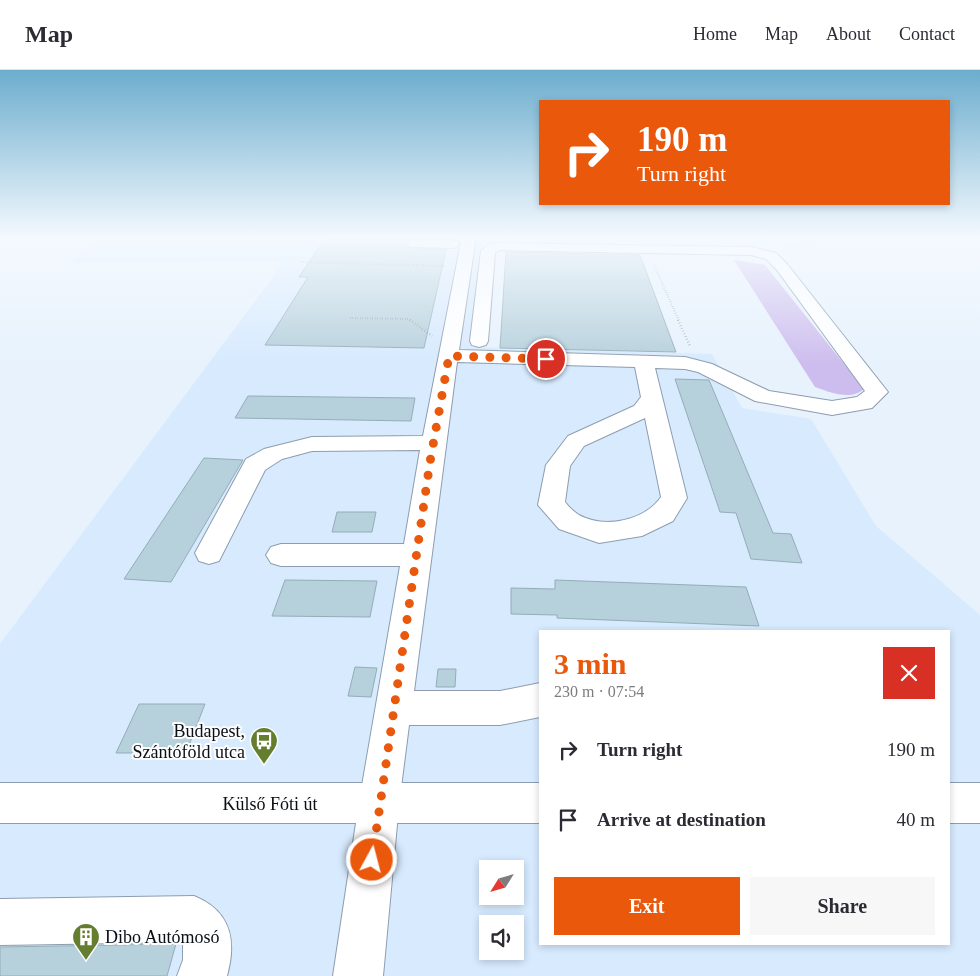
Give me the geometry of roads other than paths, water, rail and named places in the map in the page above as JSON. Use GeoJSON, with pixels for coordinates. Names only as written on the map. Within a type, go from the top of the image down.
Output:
{"type":"FeatureCollection","features":[{"type":"Feature","properties":{"kind":"street"},"geometry":{"type":"LineString","coordinates":[[358,976],[379,803],[433,443],[450,350],[456,279]]}},
{"type":"Feature","properties":{"kind":"street"},"geometry":{"type":"LineString","coordinates":[[479,341],[485,279]]}},
{"type":"Feature","properties":{"kind":"street"},"geometry":{"type":"LineString","coordinates":[[450,350],[685,363],[705,368],[763,396],[832,408],[864,403],[878,392],[792,279]]}},
{"type":"Feature","properties":{"kind":"street"},"geometry":{"type":"LineString","coordinates":[[644,362],[674,498],[663,514],[632,529],[599,533],[569,522],[551,505],[558,465],[576,441],[642,411],[651,398]]}},
{"type":"Feature","properties":{"kind":"street"},"geometry":{"type":"LineString","coordinates":[[209,553],[255,465],[273,454],[312,444],[433,443]]}},
{"type":"Feature","properties":{"kind":"street"},"geometry":{"type":"LineString","coordinates":[[281,555],[416,555]]}},
{"type":"Feature","properties":{"kind":"street"},"geometry":{"type":"LineString","coordinates":[[393,708],[500,708],[539,700]]}},
{"type":"Feature","properties":{"kind":"street","name":"Külső Fóti út"},"geometry":{"type":"LineString","coordinates":[[0,803],[539,803]]}},
{"type":"Feature","properties":{"kind":"street"},"geometry":{"type":"LineString","coordinates":[[950,803],[980,803]]}},
{"type":"Feature","properties":{"kind":"street"},"geometry":{"type":"LineString","coordinates":[[0,922],[194,919],[207,935],[207,960],[202,976]]}},
{"type":"Feature","properties":{"kind":"place","name":"Budapest, Szántóföld utca"},"geometry":{"type":"Point","coordinates":[264,765]}},
{"type":"Feature","properties":{"kind":"place","name":"Dibo Autómosó"},"geometry":{"type":"Point","coordinates":[86,961]}}]}
